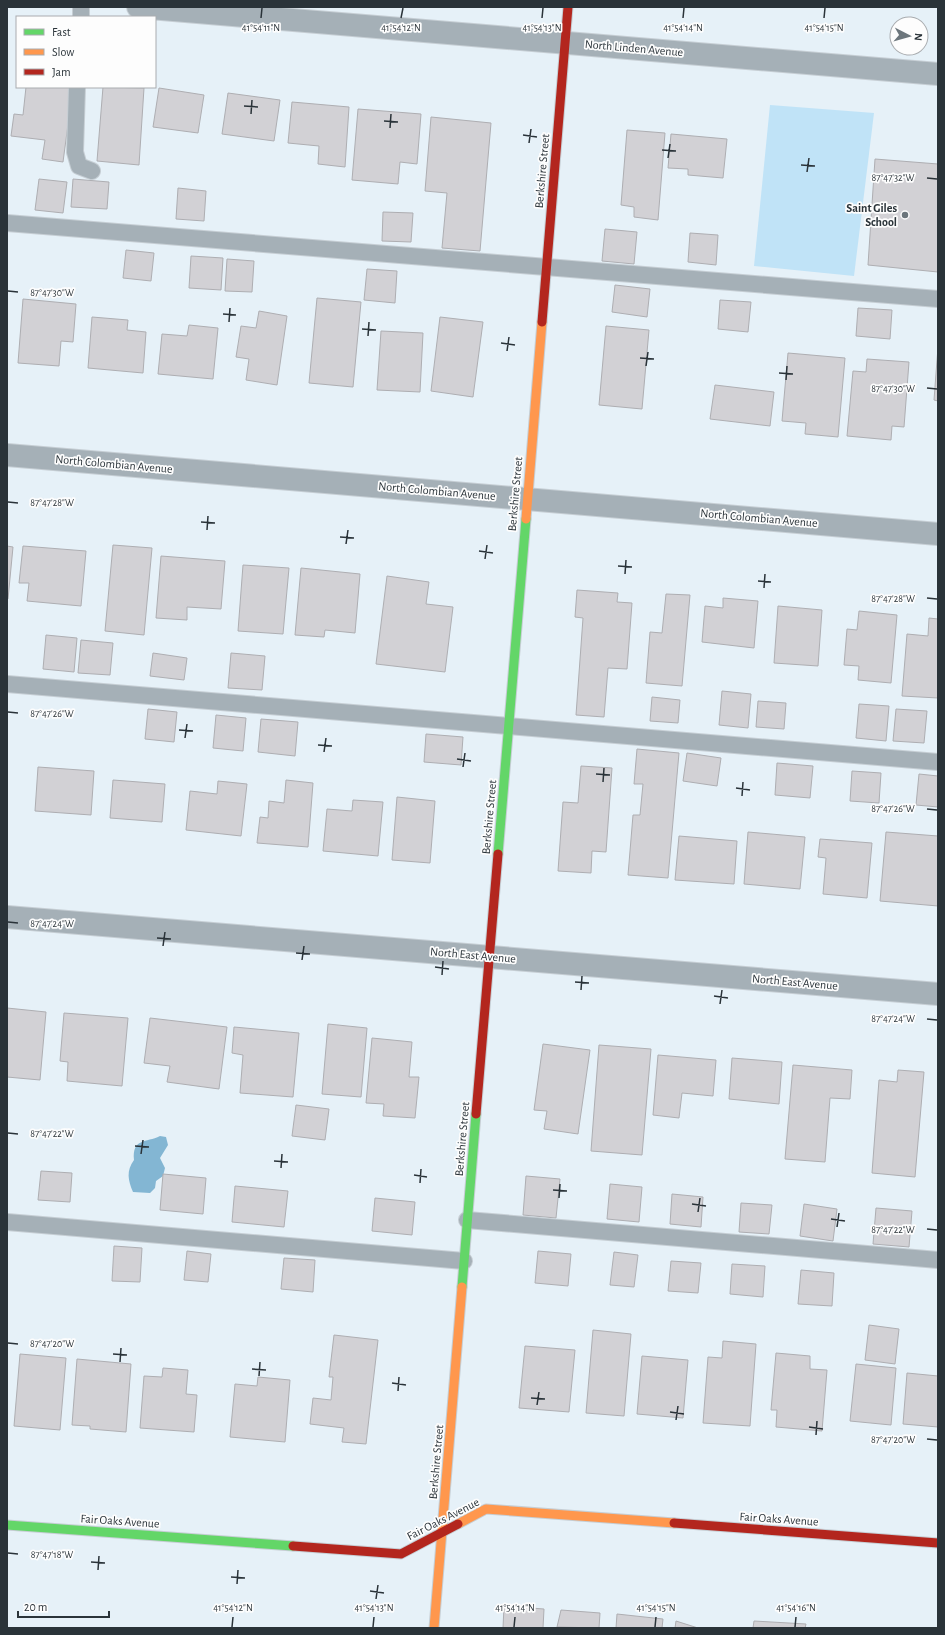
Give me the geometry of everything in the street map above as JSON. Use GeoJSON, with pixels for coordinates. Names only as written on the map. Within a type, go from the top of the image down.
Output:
{"type":"FeatureCollection","features":[{"type":"Feature","properties":{"kind":"street","name":"North Linden Avenue"},"geometry":{"type":"LineString","coordinates":[[138,7],[938,74]]}},
{"type":"Feature","properties":{"kind":"street","name":"Berkshire Street"},"geometry":{"type":"LineString","coordinates":[[434,1628],[568,7]]}},
{"type":"Feature","properties":{"kind":"street","name":"North Colombian Avenue"},"geometry":{"type":"LineString","coordinates":[[7,455],[938,534]]}},
{"type":"Feature","properties":{"kind":"street","name":"North East Avenue"},"geometry":{"type":"LineString","coordinates":[[7,917],[938,994]]}},
{"type":"Feature","properties":{"kind":"street","name":"Fair Oaks Avenue"},"geometry":{"type":"LineString","coordinates":[[7,1525],[401,1554],[486,1509],[938,1543]]}},
{"type":"Feature","properties":{"kind":"lane"},"geometry":{"type":"LineString","coordinates":[[77,88],[75,152],[79,166],[92,172]]}},
{"type":"Feature","properties":{"kind":"lane"},"geometry":{"type":"LineString","coordinates":[[7,223],[938,299]]}},
{"type":"Feature","properties":{"kind":"lane"},"geometry":{"type":"LineString","coordinates":[[7,684],[938,762]]}},
{"type":"Feature","properties":{"kind":"lane"},"geometry":{"type":"LineString","coordinates":[[468,1220],[938,1260]]}},
{"type":"Feature","properties":{"kind":"lane"},"geometry":{"type":"LineString","coordinates":[[7,1222],[464,1261]]}},
{"type":"Feature","properties":{"kind":"shaded area"},"geometry":{"type":"Polygon","coordinates":[[[770,105],[874,113],[854,276],[754,266],[770,105]]]}},
{"type":"Feature","properties":{"kind":"shaded area"},"geometry":{"type":"Polygon","coordinates":[[[160,1136],[166,1137],[168,1145],[160,1158],[165,1168],[163,1176],[156,1181],[155,1188],[150,1193],[133,1192],[129,1172],[131,1164],[134,1160],[135,1148],[141,1142],[160,1136]]]}},
{"type":"Feature","properties":{"kind":"building"},"geometry":{"type":"Polygon","coordinates":[[[26,88],[73,88],[63,162],[42,159],[45,140],[11,136],[14,114],[23,115],[26,88]]]}},
{"type":"Feature","properties":{"kind":"building"},"geometry":{"type":"Polygon","coordinates":[[[103,88],[144,88],[139,165],[97,161],[103,88]]]}},
{"type":"Feature","properties":{"kind":"building"},"geometry":{"type":"Polygon","coordinates":[[[159,88],[204,95],[198,133],[153,127],[159,88]]]}},
{"type":"Feature","properties":{"kind":"building"},"geometry":{"type":"Polygon","coordinates":[[[228,93],[280,100],[274,141],[222,134],[228,93]]]}},
{"type":"Feature","properties":{"kind":"building"},"geometry":{"type":"Polygon","coordinates":[[[292,102],[349,107],[345,167],[318,164],[319,146],[288,143],[292,102]]]}},
{"type":"Feature","properties":{"kind":"building"},"geometry":{"type":"Polygon","coordinates":[[[358,109],[421,114],[417,164],[400,162],[398,184],[352,180],[358,109]]]}},
{"type":"Feature","properties":{"kind":"building"},"geometry":{"type":"Polygon","coordinates":[[[431,117],[491,123],[480,251],[442,248],[447,193],[425,191],[431,117]]]}},
{"type":"Feature","properties":{"kind":"building"},"geometry":{"type":"Polygon","coordinates":[[[627,130],[665,133],[658,220],[634,217],[634,207],[621,205],[627,130]]]}},
{"type":"Feature","properties":{"kind":"building"},"geometry":{"type":"Polygon","coordinates":[[[671,134],[727,139],[723,178],[688,175],[688,169],[668,168],[671,134]]]}},
{"type":"Feature","properties":{"kind":"building","name":"Saint Giles School"},"geometry":{"type":"Polygon","coordinates":[[[875,159],[938,164],[938,272],[868,265],[875,159]]]}},
{"type":"Feature","properties":{"kind":"building"},"geometry":{"type":"Polygon","coordinates":[[[39,179],[67,182],[63,213],[35,210],[39,179]]]}},
{"type":"Feature","properties":{"kind":"building"},"geometry":{"type":"Polygon","coordinates":[[[73,179],[109,182],[107,209],[71,207],[73,179]]]}},
{"type":"Feature","properties":{"kind":"building"},"geometry":{"type":"Polygon","coordinates":[[[178,188],[206,191],[204,221],[176,219],[178,188]]]}},
{"type":"Feature","properties":{"kind":"building"},"geometry":{"type":"Polygon","coordinates":[[[383,212],[413,213],[411,242],[382,241],[383,212]]]}},
{"type":"Feature","properties":{"kind":"building"},"geometry":{"type":"Polygon","coordinates":[[[605,229],[637,232],[634,264],[602,261],[605,229]]]}},
{"type":"Feature","properties":{"kind":"building"},"geometry":{"type":"Polygon","coordinates":[[[690,233],[718,235],[716,265],[688,262],[690,233]]]}},
{"type":"Feature","properties":{"kind":"building"},"geometry":{"type":"Polygon","coordinates":[[[126,250],[154,253],[151,281],[123,278],[126,250]]]}},
{"type":"Feature","properties":{"kind":"building"},"geometry":{"type":"Polygon","coordinates":[[[191,256],[223,258],[221,290],[189,288],[191,256]]]}},
{"type":"Feature","properties":{"kind":"building"},"geometry":{"type":"Polygon","coordinates":[[[227,259],[254,261],[252,292],[225,291],[227,259]]]}},
{"type":"Feature","properties":{"kind":"building"},"geometry":{"type":"Polygon","coordinates":[[[367,269],[397,271],[395,303],[364,300],[367,269]]]}},
{"type":"Feature","properties":{"kind":"building"},"geometry":{"type":"Polygon","coordinates":[[[615,285],[650,289],[647,317],[612,312],[615,285]]]}},
{"type":"Feature","properties":{"kind":"building"},"geometry":{"type":"Polygon","coordinates":[[[317,298],[361,302],[353,387],[309,383],[317,298]]]}},
{"type":"Feature","properties":{"kind":"building"},"geometry":{"type":"Polygon","coordinates":[[[23,299],[76,304],[73,342],[61,341],[59,366],[18,363],[23,299]]]}},
{"type":"Feature","properties":{"kind":"building"},"geometry":{"type":"Polygon","coordinates":[[[720,300],[751,302],[748,332],[718,329],[720,300]]]}},
{"type":"Feature","properties":{"kind":"building"},"geometry":{"type":"Polygon","coordinates":[[[858,308],[892,310],[890,339],[856,336],[858,308]]]}},
{"type":"Feature","properties":{"kind":"building"},"geometry":{"type":"Polygon","coordinates":[[[259,311],[287,316],[277,385],[246,380],[249,359],[236,357],[241,326],[256,328],[259,311]]]}},
{"type":"Feature","properties":{"kind":"building"},"geometry":{"type":"Polygon","coordinates":[[[92,317],[128,320],[127,330],[146,332],[143,373],[88,368],[92,317]]]}},
{"type":"Feature","properties":{"kind":"building"},"geometry":{"type":"Polygon","coordinates":[[[440,317],[483,322],[473,397],[431,391],[440,317]]]}},
{"type":"Feature","properties":{"kind":"building"},"geometry":{"type":"Polygon","coordinates":[[[189,325],[218,328],[213,379],[158,374],[162,334],[187,336],[189,325]]]}},
{"type":"Feature","properties":{"kind":"building"},"geometry":{"type":"Polygon","coordinates":[[[606,326],[649,330],[642,409],[599,405],[606,326]]]}},
{"type":"Feature","properties":{"kind":"building"},"geometry":{"type":"Polygon","coordinates":[[[381,331],[423,333],[420,392],[377,390],[381,331]]]}},
{"type":"Feature","properties":{"kind":"building"},"geometry":{"type":"Polygon","coordinates":[[[938,347],[938,401],[934,400],[938,347]]]}},
{"type":"Feature","properties":{"kind":"building"},"geometry":{"type":"Polygon","coordinates":[[[788,353],[845,358],[838,437],[805,434],[806,423],[782,421],[788,353]]]}},
{"type":"Feature","properties":{"kind":"building"},"geometry":{"type":"Polygon","coordinates":[[[867,359],[909,362],[904,427],[892,426],[891,440],[847,436],[853,371],[866,372],[867,359]]]}},
{"type":"Feature","properties":{"kind":"building"},"geometry":{"type":"Polygon","coordinates":[[[715,385],[774,392],[770,426],[710,419],[715,385]]]}},
{"type":"Feature","properties":{"kind":"building"},"geometry":{"type":"Polygon","coordinates":[[[113,545],[152,548],[144,635],[105,631],[113,545]]]}},
{"type":"Feature","properties":{"kind":"building"},"geometry":{"type":"Polygon","coordinates":[[[7,546],[13,547],[8,599],[7,599],[7,546]]]}},
{"type":"Feature","properties":{"kind":"building"},"geometry":{"type":"Polygon","coordinates":[[[23,546],[86,551],[81,606],[27,601],[29,583],[19,583],[23,546]]]}},
{"type":"Feature","properties":{"kind":"building"},"geometry":{"type":"Polygon","coordinates":[[[161,556],[225,561],[221,609],[187,607],[187,620],[156,618],[161,556]]]}},
{"type":"Feature","properties":{"kind":"building"},"geometry":{"type":"Polygon","coordinates":[[[243,565],[289,568],[283,634],[238,631],[243,565]]]}},
{"type":"Feature","properties":{"kind":"building"},"geometry":{"type":"Polygon","coordinates":[[[301,568],[360,574],[355,633],[325,630],[324,637],[295,635],[301,568]]]}},
{"type":"Feature","properties":{"kind":"building"},"geometry":{"type":"Polygon","coordinates":[[[387,576],[429,582],[426,604],[453,607],[445,672],[376,664],[387,576]]]}},
{"type":"Feature","properties":{"kind":"building"},"geometry":{"type":"Polygon","coordinates":[[[577,590],[618,593],[617,602],[632,603],[627,669],[608,668],[604,717],[576,715],[583,618],[575,617],[577,590]]]}},
{"type":"Feature","properties":{"kind":"building"},"geometry":{"type":"Polygon","coordinates":[[[666,594],[690,595],[682,686],[646,683],[650,632],[662,633],[666,594]]]}},
{"type":"Feature","properties":{"kind":"building"},"geometry":{"type":"Polygon","coordinates":[[[723,598],[758,601],[754,648],[702,642],[705,606],[723,608],[723,598]]]}},
{"type":"Feature","properties":{"kind":"building"},"geometry":{"type":"Polygon","coordinates":[[[778,606],[822,610],[818,666],[774,663],[778,606]]]}},
{"type":"Feature","properties":{"kind":"building"},"geometry":{"type":"Polygon","coordinates":[[[859,611],[897,615],[891,683],[858,680],[859,666],[844,665],[847,629],[857,630],[859,611]]]}},
{"type":"Feature","properties":{"kind":"building"},"geometry":{"type":"Polygon","coordinates":[[[929,618],[938,619],[938,698],[902,696],[907,634],[928,636],[929,618]]]}},
{"type":"Feature","properties":{"kind":"building"},"geometry":{"type":"Polygon","coordinates":[[[46,635],[77,638],[74,672],[43,669],[46,635]]]}},
{"type":"Feature","properties":{"kind":"building"},"geometry":{"type":"Polygon","coordinates":[[[81,640],[113,643],[110,675],[78,673],[81,640]]]}},
{"type":"Feature","properties":{"kind":"building"},"geometry":{"type":"Polygon","coordinates":[[[153,653],[187,658],[184,680],[150,676],[153,653]]]}},
{"type":"Feature","properties":{"kind":"building"},"geometry":{"type":"Polygon","coordinates":[[[231,653],[265,656],[262,690],[228,688],[231,653]]]}},
{"type":"Feature","properties":{"kind":"building"},"geometry":{"type":"Polygon","coordinates":[[[722,691],[751,694],[748,728],[719,725],[722,691]]]}},
{"type":"Feature","properties":{"kind":"building"},"geometry":{"type":"Polygon","coordinates":[[[652,697],[680,700],[678,723],[650,721],[652,697]]]}},
{"type":"Feature","properties":{"kind":"building"},"geometry":{"type":"Polygon","coordinates":[[[758,701],[786,703],[784,729],[756,727],[758,701]]]}},
{"type":"Feature","properties":{"kind":"building"},"geometry":{"type":"Polygon","coordinates":[[[859,704],[889,706],[886,741],[856,738],[859,704]]]}},
{"type":"Feature","properties":{"kind":"building"},"geometry":{"type":"Polygon","coordinates":[[[148,709],[177,712],[174,742],[145,739],[148,709]]]}},
{"type":"Feature","properties":{"kind":"building"},"geometry":{"type":"Polygon","coordinates":[[[896,709],[927,711],[924,743],[893,741],[896,709]]]}},
{"type":"Feature","properties":{"kind":"building"},"geometry":{"type":"Polygon","coordinates":[[[216,715],[246,718],[243,751],[213,748],[216,715]]]}},
{"type":"Feature","properties":{"kind":"building"},"geometry":{"type":"Polygon","coordinates":[[[261,719],[298,722],[295,756],[258,752],[261,719]]]}},
{"type":"Feature","properties":{"kind":"building"},"geometry":{"type":"Polygon","coordinates":[[[426,734],[463,737],[461,765],[424,762],[426,734]]]}},
{"type":"Feature","properties":{"kind":"building"},"geometry":{"type":"Polygon","coordinates":[[[637,749],[679,753],[668,878],[628,875],[633,815],[640,815],[643,784],[634,784],[637,749]]]}},
{"type":"Feature","properties":{"kind":"building"},"geometry":{"type":"Polygon","coordinates":[[[687,753],[721,758],[717,786],[683,781],[687,753]]]}},
{"type":"Feature","properties":{"kind":"building"},"geometry":{"type":"Polygon","coordinates":[[[777,763],[813,766],[810,798],[775,795],[777,763]]]}},
{"type":"Feature","properties":{"kind":"building"},"geometry":{"type":"Polygon","coordinates":[[[581,766],[612,768],[606,852],[592,851],[591,873],[558,871],[563,802],[578,803],[581,766]]]}},
{"type":"Feature","properties":{"kind":"building"},"geometry":{"type":"Polygon","coordinates":[[[38,767],[94,771],[91,815],[35,811],[38,767]]]}},
{"type":"Feature","properties":{"kind":"building"},"geometry":{"type":"Polygon","coordinates":[[[852,771],[881,773],[879,803],[850,801],[852,771]]]}},
{"type":"Feature","properties":{"kind":"building"},"geometry":{"type":"Polygon","coordinates":[[[919,774],[938,776],[938,807],[916,805],[919,774]]]}},
{"type":"Feature","properties":{"kind":"building"},"geometry":{"type":"Polygon","coordinates":[[[113,780],[165,784],[162,822],[110,818],[113,780]]]}},
{"type":"Feature","properties":{"kind":"building"},"geometry":{"type":"Polygon","coordinates":[[[286,780],[313,783],[308,847],[257,843],[260,817],[268,818],[269,801],[284,803],[286,780]]]}},
{"type":"Feature","properties":{"kind":"building"},"geometry":{"type":"Polygon","coordinates":[[[218,781],[247,784],[241,836],[186,830],[190,791],[217,794],[218,781]]]}},
{"type":"Feature","properties":{"kind":"building"},"geometry":{"type":"Polygon","coordinates":[[[397,797],[435,801],[430,863],[392,860],[397,797]]]}},
{"type":"Feature","properties":{"kind":"building"},"geometry":{"type":"Polygon","coordinates":[[[353,800],[383,802],[378,856],[323,851],[327,809],[352,811],[353,800]]]}},
{"type":"Feature","properties":{"kind":"building"},"geometry":{"type":"Polygon","coordinates":[[[748,832],[805,837],[800,889],[744,884],[748,832]]]}},
{"type":"Feature","properties":{"kind":"building"},"geometry":{"type":"Polygon","coordinates":[[[886,832],[938,836],[938,906],[880,901],[886,832]]]}},
{"type":"Feature","properties":{"kind":"building"},"geometry":{"type":"Polygon","coordinates":[[[679,836],[737,841],[734,884],[675,880],[679,836]]]}},
{"type":"Feature","properties":{"kind":"building"},"geometry":{"type":"Polygon","coordinates":[[[820,839],[872,843],[867,898],[823,894],[826,858],[818,857],[820,839]]]}},
{"type":"Feature","properties":{"kind":"building"},"geometry":{"type":"Polygon","coordinates":[[[7,1008],[46,1012],[40,1080],[7,1077],[7,1008]]]}},
{"type":"Feature","properties":{"kind":"building"},"geometry":{"type":"Polygon","coordinates":[[[64,1013],[128,1018],[122,1086],[67,1081],[68,1062],[60,1061],[64,1013]]]}},
{"type":"Feature","properties":{"kind":"building"},"geometry":{"type":"Polygon","coordinates":[[[150,1018],[227,1027],[219,1089],[167,1082],[170,1066],[144,1063],[150,1018]]]}},
{"type":"Feature","properties":{"kind":"building"},"geometry":{"type":"Polygon","coordinates":[[[328,1024],[367,1028],[361,1097],[322,1094],[328,1024]]]}},
{"type":"Feature","properties":{"kind":"building"},"geometry":{"type":"Polygon","coordinates":[[[234,1027],[299,1033],[293,1097],[240,1093],[243,1055],[232,1053],[234,1027]]]}},
{"type":"Feature","properties":{"kind":"building"},"geometry":{"type":"Polygon","coordinates":[[[372,1038],[412,1042],[409,1077],[419,1077],[415,1118],[383,1116],[384,1104],[366,1103],[372,1038]]]}},
{"type":"Feature","properties":{"kind":"building"},"geometry":{"type":"Polygon","coordinates":[[[543,1044],[590,1050],[578,1134],[544,1129],[547,1111],[534,1110],[543,1044]]]}},
{"type":"Feature","properties":{"kind":"building"},"geometry":{"type":"Polygon","coordinates":[[[599,1045],[651,1049],[642,1155],[591,1151],[599,1045]]]}},
{"type":"Feature","properties":{"kind":"building"},"geometry":{"type":"Polygon","coordinates":[[[658,1055],[716,1060],[713,1096],[682,1093],[679,1118],[653,1115],[658,1055]]]}},
{"type":"Feature","properties":{"kind":"building"},"geometry":{"type":"Polygon","coordinates":[[[732,1058],[782,1062],[779,1104],[729,1099],[732,1058]]]}},
{"type":"Feature","properties":{"kind":"building"},"geometry":{"type":"Polygon","coordinates":[[[793,1065],[852,1070],[850,1099],[830,1098],[825,1162],[785,1159],[793,1065]]]}},
{"type":"Feature","properties":{"kind":"building"},"geometry":{"type":"Polygon","coordinates":[[[898,1070],[924,1072],[915,1177],[872,1173],[879,1080],[897,1082],[898,1070]]]}},
{"type":"Feature","properties":{"kind":"building"},"geometry":{"type":"Polygon","coordinates":[[[296,1105],[329,1109],[325,1140],[292,1136],[296,1105]]]}},
{"type":"Feature","properties":{"kind":"building"},"geometry":{"type":"Polygon","coordinates":[[[41,1171],[72,1173],[70,1202],[38,1200],[41,1171]]]}},
{"type":"Feature","properties":{"kind":"building"},"geometry":{"type":"Polygon","coordinates":[[[163,1174],[206,1178],[203,1214],[160,1210],[163,1174]]]}},
{"type":"Feature","properties":{"kind":"building"},"geometry":{"type":"Polygon","coordinates":[[[526,1176],[560,1179],[556,1218],[523,1215],[526,1176]]]}},
{"type":"Feature","properties":{"kind":"building"},"geometry":{"type":"Polygon","coordinates":[[[610,1184],[642,1187],[639,1222],[607,1219],[610,1184]]]}},
{"type":"Feature","properties":{"kind":"building"},"geometry":{"type":"Polygon","coordinates":[[[235,1186],[288,1191],[284,1227],[232,1222],[235,1186]]]}},
{"type":"Feature","properties":{"kind":"building"},"geometry":{"type":"Polygon","coordinates":[[[672,1194],[703,1197],[701,1227],[670,1224],[672,1194]]]}},
{"type":"Feature","properties":{"kind":"building"},"geometry":{"type":"Polygon","coordinates":[[[375,1198],[415,1202],[412,1235],[372,1231],[375,1198]]]}},
{"type":"Feature","properties":{"kind":"building"},"geometry":{"type":"Polygon","coordinates":[[[741,1203],[772,1205],[769,1234],[739,1232],[741,1203]]]}},
{"type":"Feature","properties":{"kind":"building"},"geometry":{"type":"Polygon","coordinates":[[[804,1204],[837,1209],[833,1241],[800,1236],[804,1204]]]}},
{"type":"Feature","properties":{"kind":"building"},"geometry":{"type":"Polygon","coordinates":[[[876,1208],[912,1211],[909,1247],[873,1244],[876,1208]]]}},
{"type":"Feature","properties":{"kind":"building"},"geometry":{"type":"Polygon","coordinates":[[[114,1246],[142,1248],[140,1282],[112,1281],[114,1246]]]}},
{"type":"Feature","properties":{"kind":"building"},"geometry":{"type":"Polygon","coordinates":[[[187,1251],[211,1254],[208,1282],[184,1280],[187,1251]]]}},
{"type":"Feature","properties":{"kind":"building"},"geometry":{"type":"Polygon","coordinates":[[[538,1251],[571,1254],[568,1286],[535,1283],[538,1251]]]}},
{"type":"Feature","properties":{"kind":"building"},"geometry":{"type":"Polygon","coordinates":[[[614,1252],[638,1255],[634,1287],[610,1285],[614,1252]]]}},
{"type":"Feature","properties":{"kind":"building"},"geometry":{"type":"Polygon","coordinates":[[[284,1258],[315,1260],[313,1292],[281,1289],[284,1258]]]}},
{"type":"Feature","properties":{"kind":"building"},"geometry":{"type":"Polygon","coordinates":[[[671,1261],[701,1263],[698,1293],[668,1291],[671,1261]]]}},
{"type":"Feature","properties":{"kind":"building"},"geometry":{"type":"Polygon","coordinates":[[[732,1264],[765,1266],[763,1297],[730,1294],[732,1264]]]}},
{"type":"Feature","properties":{"kind":"building"},"geometry":{"type":"Polygon","coordinates":[[[801,1270],[834,1273],[832,1306],[798,1304],[801,1270]]]}},
{"type":"Feature","properties":{"kind":"building"},"geometry":{"type":"Polygon","coordinates":[[[869,1325],[899,1329],[895,1364],[865,1360],[869,1325]]]}},
{"type":"Feature","properties":{"kind":"building"},"geometry":{"type":"Polygon","coordinates":[[[593,1330],[631,1334],[624,1416],[586,1413],[593,1330]]]}},
{"type":"Feature","properties":{"kind":"building"},"geometry":{"type":"Polygon","coordinates":[[[334,1335],[378,1340],[366,1444],[342,1442],[344,1428],[310,1424],[313,1398],[331,1400],[333,1377],[329,1377],[334,1335]]]}},
{"type":"Feature","properties":{"kind":"building"},"geometry":{"type":"Polygon","coordinates":[[[723,1341],[756,1344],[750,1426],[703,1423],[708,1357],[722,1358],[723,1341]]]}},
{"type":"Feature","properties":{"kind":"building"},"geometry":{"type":"Polygon","coordinates":[[[525,1346],[575,1350],[569,1412],[519,1408],[525,1346]]]}},
{"type":"Feature","properties":{"kind":"building"},"geometry":{"type":"Polygon","coordinates":[[[776,1353],[810,1356],[810,1369],[827,1370],[822,1431],[776,1427],[777,1410],[771,1410],[776,1353]]]}},
{"type":"Feature","properties":{"kind":"building"},"geometry":{"type":"Polygon","coordinates":[[[20,1354],[66,1358],[60,1430],[14,1426],[20,1354]]]}},
{"type":"Feature","properties":{"kind":"building"},"geometry":{"type":"Polygon","coordinates":[[[642,1356],[688,1360],[683,1418],[637,1414],[642,1356]]]}},
{"type":"Feature","properties":{"kind":"building"},"geometry":{"type":"Polygon","coordinates":[[[77,1359],[131,1364],[126,1432],[90,1429],[90,1426],[72,1425],[77,1359]]]}},
{"type":"Feature","properties":{"kind":"building"},"geometry":{"type":"Polygon","coordinates":[[[856,1364],[896,1368],[891,1425],[850,1421],[856,1364]]]}},
{"type":"Feature","properties":{"kind":"building"},"geometry":{"type":"Polygon","coordinates":[[[163,1368],[188,1370],[186,1394],[197,1395],[194,1432],[140,1428],[144,1376],[162,1377],[163,1368]]]}},
{"type":"Feature","properties":{"kind":"building"},"geometry":{"type":"Polygon","coordinates":[[[907,1373],[938,1376],[938,1427],[903,1424],[907,1373]]]}},
{"type":"Feature","properties":{"kind":"building"},"geometry":{"type":"Polygon","coordinates":[[[258,1377],[290,1380],[285,1442],[230,1437],[235,1384],[257,1386],[258,1377]]]}},
{"type":"Feature","properties":{"kind":"building"},"geometry":{"type":"Polygon","coordinates":[[[504,1606],[544,1609],[543,1628],[503,1628],[504,1606]]]}},
{"type":"Feature","properties":{"kind":"building"},"geometry":{"type":"Polygon","coordinates":[[[561,1610],[600,1613],[599,1628],[557,1627],[561,1610]]]}},
{"type":"Feature","properties":{"kind":"building"},"geometry":{"type":"Polygon","coordinates":[[[617,1614],[663,1619],[662,1628],[616,1628],[617,1614]]]}},
{"type":"Feature","properties":{"kind":"building"},"geometry":{"type":"Polygon","coordinates":[[[676,1621],[698,1628],[675,1628],[676,1621]]]}},
{"type":"Feature","properties":{"kind":"building"},"geometry":{"type":"Polygon","coordinates":[[[754,1621],[806,1624],[805,1628],[753,1628],[754,1621]]]}},
{"type":"Feature","properties":{"kind":"traffic: fast"},"geometry":{"type":"LineString","coordinates":[[498,854],[526,519]]}},
{"type":"Feature","properties":{"kind":"traffic: fast"},"geometry":{"type":"LineString","coordinates":[[462,1287],[476,1114]]}},
{"type":"Feature","properties":{"kind":"traffic: fast"},"geometry":{"type":"LineString","coordinates":[[7,1525],[293,1546]]}},
{"type":"Feature","properties":{"kind":"traffic: slow"},"geometry":{"type":"LineString","coordinates":[[526,519],[542,322]]}},
{"type":"Feature","properties":{"kind":"traffic: slow"},"geometry":{"type":"LineString","coordinates":[[434,1628],[462,1287]]}},
{"type":"Feature","properties":{"kind":"traffic: slow"},"geometry":{"type":"LineString","coordinates":[[458,1524],[486,1509],[674,1523]]}},
{"type":"Feature","properties":{"kind":"traffic: jam"},"geometry":{"type":"LineString","coordinates":[[542,322],[568,7]]}},
{"type":"Feature","properties":{"kind":"traffic: jam"},"geometry":{"type":"LineString","coordinates":[[476,1114],[498,854]]}},
{"type":"Feature","properties":{"kind":"traffic: jam"},"geometry":{"type":"LineString","coordinates":[[674,1523],[938,1543]]}},
{"type":"Feature","properties":{"kind":"traffic: jam"},"geometry":{"type":"LineString","coordinates":[[293,1546],[401,1554],[458,1524]]}},
{"type":"Feature","properties":{"kind":"place","name":"Saint Giles School"},"geometry":{"type":"Point","coordinates":[905,215]}}]}
